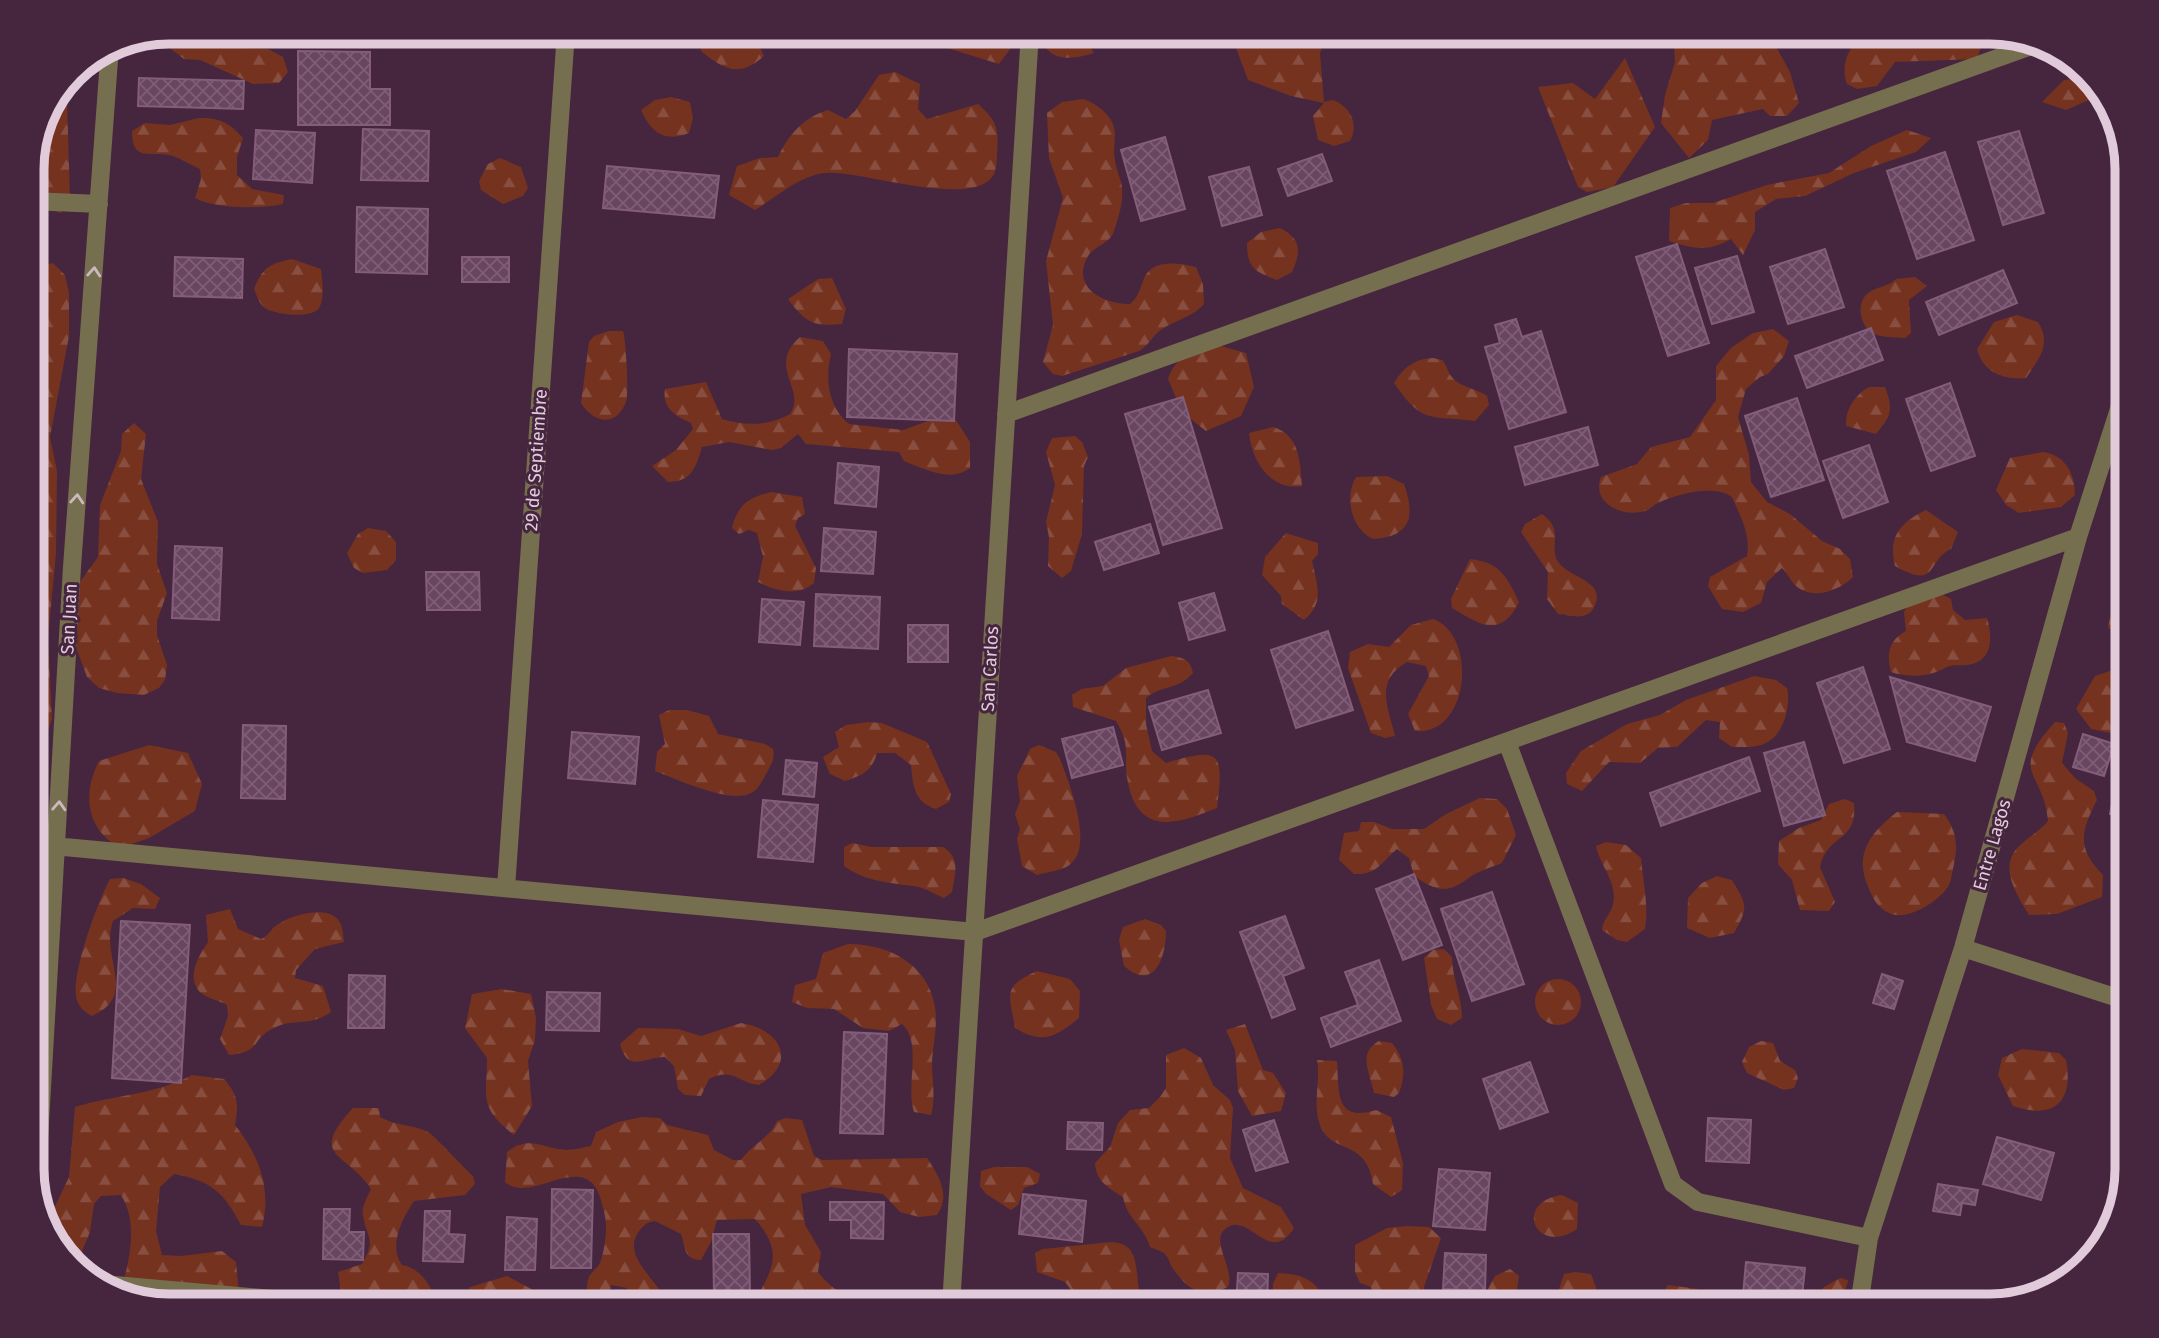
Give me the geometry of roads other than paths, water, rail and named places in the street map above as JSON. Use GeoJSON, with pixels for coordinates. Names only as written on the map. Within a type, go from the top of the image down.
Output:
{"type":"FeatureCollection","features":[{"type":"Feature","properties":{"kind":"street","name":"29 de Septiembre"},"geometry":{"type":"LineString","coordinates":[[506,888],[565,44]]}},
{"type":"Feature","properties":{"kind":"street","name":"San Carlos"},"geometry":{"type":"LineString","coordinates":[[952,1294],[1029,44]]}},
{"type":"Feature","properties":{"kind":"street"},"geometry":{"type":"LineString","coordinates":[[1006,414],[2024,48]]}},
{"type":"Feature","properties":{"kind":"street","name":"San Juan"},"geometry":{"type":"LineString","coordinates":[[44,1060],[72,567],[109,59]]}},
{"type":"Feature","properties":{"kind":"street"},"geometry":{"type":"LineString","coordinates":[[44,202],[99,205]]}},
{"type":"Feature","properties":{"kind":"street","name":"Entre Lagos"},"geometry":{"type":"LineString","coordinates":[[1861,1294],[1869,1238],[1963,948],[2078,537],[2115,421]]}},
{"type":"Feature","properties":{"kind":"street"},"geometry":{"type":"LineString","coordinates":[[44,844],[975,932],[2078,537]]}},
{"type":"Feature","properties":{"kind":"street"},"geometry":{"type":"LineString","coordinates":[[1507,743],[1672,1184],[1698,1202],[1869,1238]]}},
{"type":"Feature","properties":{"kind":"street"},"geometry":{"type":"LineString","coordinates":[[1963,948],[2115,996]]}},
{"type":"Feature","properties":{"kind":"street"},"geometry":{"type":"LineString","coordinates":[[124,1286],[212,1294]]}}]}
